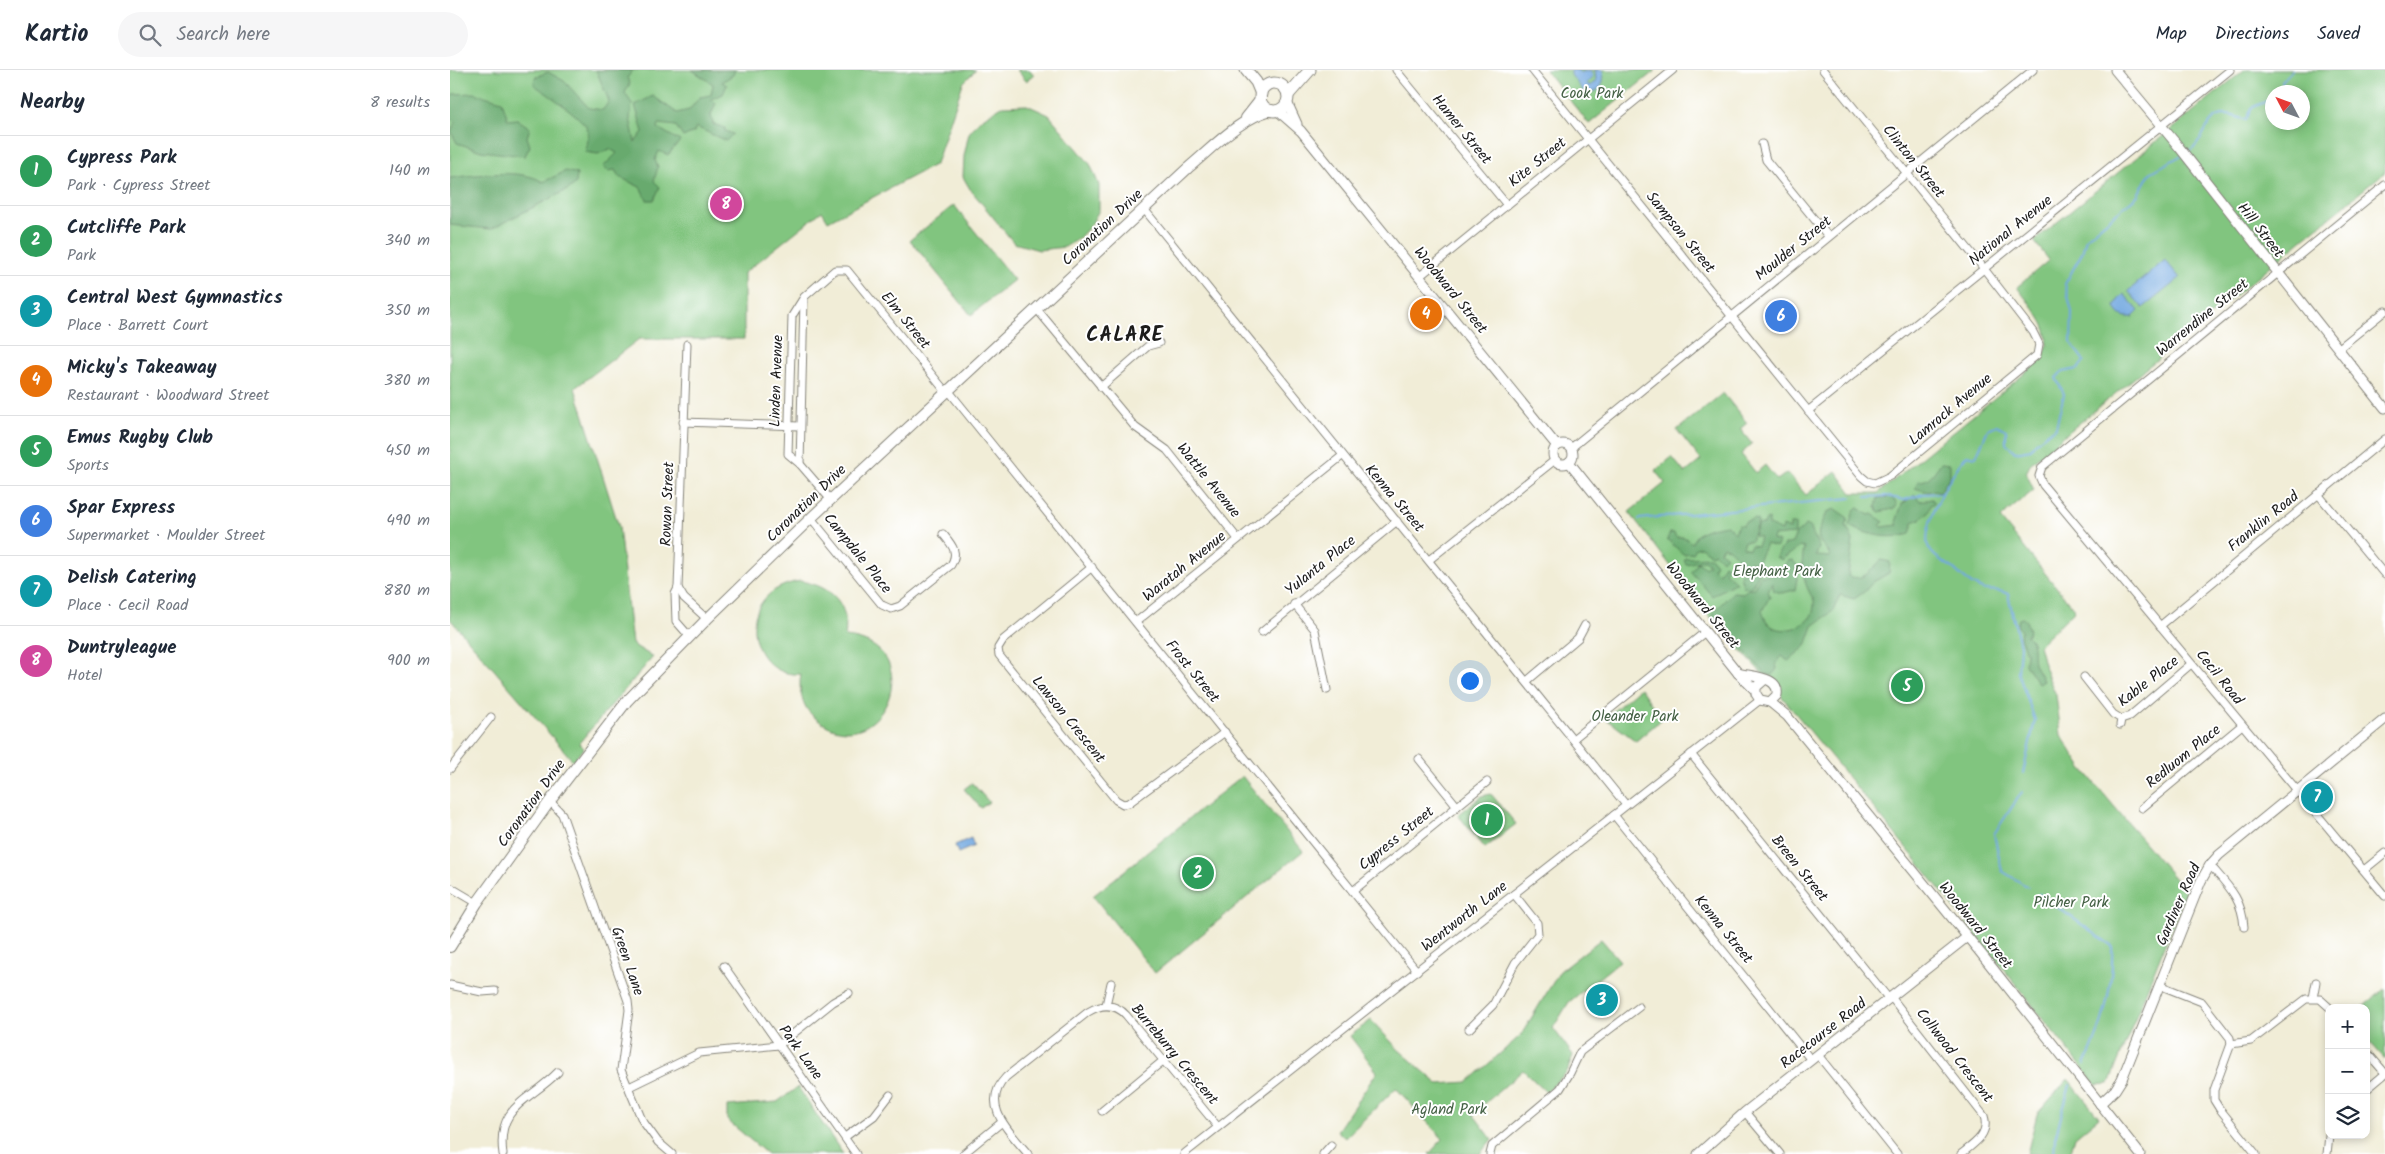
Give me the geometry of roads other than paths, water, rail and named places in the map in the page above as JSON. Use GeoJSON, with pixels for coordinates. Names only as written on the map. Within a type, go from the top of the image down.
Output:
{"type":"FeatureCollection","features":[{"type":"Feature","properties":{"kind":"highway"},"geometry":{"type":"LineString","coordinates":[[1246,70],[1256,82],[1264,106],[1274,110],[1287,99],[1310,70]]}},
{"type":"Feature","properties":{"kind":"highway"},"geometry":{"type":"LineString","coordinates":[[1255,70],[1285,89],[1287,99]]}},
{"type":"Feature","properties":{"kind":"highway"},"geometry":{"type":"LineString","coordinates":[[1261,96],[1266,86],[1277,84],[1310,70]]}},
{"type":"Feature","properties":{"kind":"main road","name":"Coronation Drive"},"geometry":{"type":"LineString","coordinates":[[450,947],[477,902],[550,801],[627,701],[707,619],[811,518],[1036,308],[1235,129],[1256,107],[1261,96]]}},
{"type":"Feature","properties":{"kind":"main road","name":"Coronation Drive"},"geometry":{"type":"LineString","coordinates":[[1235,129],[1256,116],[1274,110]]}},
{"type":"Feature","properties":{"kind":"street","name":"Hamer Street"},"geometry":{"type":"LineString","coordinates":[[1396,70],[1507,205]]}},
{"type":"Feature","properties":{"kind":"street","name":"Sampson Street"},"geometry":{"type":"LineString","coordinates":[[1532,70],[1808,411]]}},
{"type":"Feature","properties":{"kind":"street","name":"Kite Street"},"geometry":{"type":"LineString","coordinates":[[1420,276],[1673,70]]}},
{"type":"Feature","properties":{"kind":"street","name":"Clinton Street"},"geometry":{"type":"LineString","coordinates":[[1824,70],[1984,268]]}},
{"type":"Feature","properties":{"kind":"street","name":"Moulder Street"},"geometry":{"type":"LineString","coordinates":[[1571,448],[2033,70]]}},
{"type":"Feature","properties":{"kind":"street","name":"Hill Street"},"geometry":{"type":"LineString","coordinates":[[2114,70],[2194,165],[2385,408]]}},
{"type":"Feature","properties":{"kind":"street","name":"National Avenue"},"geometry":{"type":"LineString","coordinates":[[1808,411],[2230,70]]}},
{"type":"Feature","properties":{"kind":"street","name":"Woodward Street"},"geometry":{"type":"LineString","coordinates":[[1287,99],[1301,131]]}},
{"type":"Feature","properties":{"kind":"street","name":"Woodward Street"},"geometry":{"type":"LineString","coordinates":[[1274,110],[1301,131],[1557,446]]}},
{"type":"Feature","properties":{"kind":"street"},"geometry":{"type":"LineString","coordinates":[[1762,144],[1766,160],[1828,236]]}},
{"type":"Feature","properties":{"kind":"street","name":"Warrendine Street"},"geometry":{"type":"LineString","coordinates":[[2039,473],[2042,467],[2385,185]]}},
{"type":"Feature","properties":{"kind":"street","name":"Kenna Street"},"geometry":{"type":"LineString","coordinates":[[1144,209],[1626,805]]}},
{"type":"Feature","properties":{"kind":"street","name":"Linden Avenue"},"geometry":{"type":"LineString","coordinates":[[831,500],[800,464],[788,454],[792,316],[804,297],[835,270],[843,268]]}},
{"type":"Feature","properties":{"kind":"street","name":"Elm Street"},"geometry":{"type":"LineString","coordinates":[[843,268],[850,272],[947,391]]}},
{"type":"Feature","properties":{"kind":"street","name":"Lamrock Avenue"},"geometry":{"type":"LineString","coordinates":[[1808,411],[1864,479],[1871,483],[1880,483],[1890,476],[2037,355],[2040,350],[2033,332],[1984,268]]}},
{"type":"Feature","properties":{"kind":"street","name":"Linden Avenue"},"geometry":{"type":"LineString","coordinates":[[800,464],[799,426],[804,297]]}},
{"type":"Feature","properties":{"kind":"street","name":"Wattle Avenue"},"geometry":{"type":"LineString","coordinates":[[1036,308],[1134,427],[1167,450],[1238,539]]}},
{"type":"Feature","properties":{"kind":"street"},"geometry":{"type":"LineString","coordinates":[[2338,349],[2385,311]]}},
{"type":"Feature","properties":{"kind":"street"},"geometry":{"type":"LineString","coordinates":[[1101,387],[1148,346],[1159,343]]}},
{"type":"Feature","properties":{"kind":"street","name":"Rowan Street"},"geometry":{"type":"LineString","coordinates":[[688,344],[683,422],[678,588],[675,594],[676,621],[690,637]]}},
{"type":"Feature","properties":{"kind":"street","name":"Frost Street"},"geometry":{"type":"LineString","coordinates":[[947,391],[1092,567],[1417,971]]}},
{"type":"Feature","properties":{"kind":"street"},"geometry":{"type":"LineString","coordinates":[[683,422],[799,426]]}},
{"type":"Feature","properties":{"kind":"street","name":"Franklin Road"},"geometry":{"type":"LineString","coordinates":[[2160,626],[2385,438]]}},
{"type":"Feature","properties":{"kind":"street"},"geometry":{"type":"LineString","coordinates":[[1566,444],[1571,448],[1573,453],[1569,462],[1561,463],[1556,460],[1553,454],[1557,446],[1566,444]]}},
{"type":"Feature","properties":{"kind":"street","name":"Waratah Avenue"},"geometry":{"type":"LineString","coordinates":[[1136,622],[1342,456]]}},
{"type":"Feature","properties":{"kind":"street"},"geometry":{"type":"LineString","coordinates":[[1429,560],[1556,460]]}},
{"type":"Feature","properties":{"kind":"street","name":"Woodward Street"},"geometry":{"type":"LineString","coordinates":[[1569,462],[1738,673],[1755,690]]}},
{"type":"Feature","properties":{"kind":"street","name":"Cecil Road"},"geometry":{"type":"LineString","coordinates":[[2039,473],[2043,485],[2385,896]]}},
{"type":"Feature","properties":{"kind":"street"},"geometry":{"type":"LineString","coordinates":[[2318,494],[2385,575]]}},
{"type":"Feature","properties":{"kind":"street","name":"Campdale Place"},"geometry":{"type":"LineString","coordinates":[[811,518],[882,605],[891,609],[900,606],[951,566],[955,551],[943,534]]}},
{"type":"Feature","properties":{"kind":"street","name":"Yulanta Place"},"geometry":{"type":"LineString","coordinates":[[1262,632],[1396,521]]}},
{"type":"Feature","properties":{"kind":"street","name":"Lawson Crescent"},"geometry":{"type":"LineString","coordinates":[[1092,567],[1003,640],[998,648],[999,655],[1116,800],[1123,804],[1129,803],[1224,732]]}},
{"type":"Feature","properties":{"kind":"street"},"geometry":{"type":"LineString","coordinates":[[678,588],[684,598],[707,619]]}},
{"type":"Feature","properties":{"kind":"street"},"geometry":{"type":"LineString","coordinates":[[1294,604],[1315,630],[1327,690]]}},
{"type":"Feature","properties":{"kind":"street"},"geometry":{"type":"LineString","coordinates":[[1527,681],[1578,638],[1585,625]]}},
{"type":"Feature","properties":{"kind":"street"},"geometry":{"type":"LineString","coordinates":[[1573,739],[1705,632]]}},
{"type":"Feature","properties":{"kind":"street","name":"Kable Place"},"geometry":{"type":"LineString","coordinates":[[2084,677],[2120,722],[2130,716],[2192,664]]}},
{"type":"Feature","properties":{"kind":"street"},"geometry":{"type":"LineString","coordinates":[[1738,673],[1764,680],[1775,683],[1778,688],[1777,695],[1770,702],[1760,700],[1755,690],[1758,683],[1764,680]]}},
{"type":"Feature","properties":{"kind":"street","name":"Woodward Street"},"geometry":{"type":"LineString","coordinates":[[1777,695],[1787,716]]}},
{"type":"Feature","properties":{"kind":"street","name":"Wentworth Lane"},"geometry":{"type":"LineString","coordinates":[[1186,1154],[1760,700]]}},
{"type":"Feature","properties":{"kind":"street","name":"Woodward Street"},"geometry":{"type":"LineString","coordinates":[[1770,702],[1787,716],[2140,1154]]}},
{"type":"Feature","properties":{"kind":"street"},"geometry":{"type":"LineString","coordinates":[[450,769],[491,717]]}},
{"type":"Feature","properties":{"kind":"street","name":"Gardiner Road"},"geometry":{"type":"LineString","coordinates":[[2100,1104],[2115,1090],[2122,1079],[2201,881],[2210,864],[2385,719]]}},
{"type":"Feature","properties":{"kind":"street","name":"Redluom Place"},"geometry":{"type":"LineString","coordinates":[[2142,808],[2242,726]]}},
{"type":"Feature","properties":{"kind":"street","name":"Breen Street"},"geometry":{"type":"LineString","coordinates":[[1691,754],[1890,998]]}},
{"type":"Feature","properties":{"kind":"street","name":"Cypress Street"},"geometry":{"type":"LineString","coordinates":[[1418,759],[1457,806]]}},
{"type":"Feature","properties":{"kind":"street","name":"Cypress Street"},"geometry":{"type":"LineString","coordinates":[[1353,891],[1487,782]]}},
{"type":"Feature","properties":{"kind":"street","name":"Green Lane"},"geometry":{"type":"LineString","coordinates":[[550,801],[562,814],[628,1001],[629,1010],[620,1061],[621,1070],[642,1120],[658,1142],[672,1154]]}},
{"type":"Feature","properties":{"kind":"street","name":"Kenna Street"},"geometry":{"type":"LineString","coordinates":[[1614,815],[1815,1058]]}},
{"type":"Feature","properties":{"kind":"street"},"geometry":{"type":"LineString","coordinates":[[2364,870],[2385,853]]}},
{"type":"Feature","properties":{"kind":"street"},"geometry":{"type":"LineString","coordinates":[[2210,864],[2236,896],[2243,911],[2244,927]]}},
{"type":"Feature","properties":{"kind":"street"},"geometry":{"type":"LineString","coordinates":[[450,887],[477,902]]}},
{"type":"Feature","properties":{"kind":"street"},"geometry":{"type":"LineString","coordinates":[[1469,1029],[1492,1006],[1515,963],[1538,934],[1537,923],[1514,894]]}},
{"type":"Feature","properties":{"kind":"street","name":"Racecourse Road"},"geometry":{"type":"LineString","coordinates":[[1698,1154],[1746,1112],[1967,937]]}},
{"type":"Feature","properties":{"kind":"street","name":"Park Lane"},"geometry":{"type":"LineString","coordinates":[[724,966],[856,1154]]}},
{"type":"Feature","properties":{"kind":"street"},"geometry":{"type":"LineString","coordinates":[[2313,998],[2316,982]]}},
{"type":"Feature","properties":{"kind":"street","name":"Burreburry Crescent"},"geometry":{"type":"LineString","coordinates":[[1106,1005],[1111,983]]}},
{"type":"Feature","properties":{"kind":"street"},"geometry":{"type":"LineString","coordinates":[[450,985],[482,992],[495,991]]}},
{"type":"Feature","properties":{"kind":"street"},"geometry":{"type":"LineString","coordinates":[[2159,985],[2202,1002],[2227,1032],[2231,1044],[2214,1090],[2214,1100],[2218,1108],[2256,1154]]}},
{"type":"Feature","properties":{"kind":"street"},"geometry":{"type":"LineString","coordinates":[[629,1087],[699,1053],[779,1046],[833,1002],[849,993]]}},
{"type":"Feature","properties":{"kind":"street","name":"Collwood Crescent"},"geometry":{"type":"LineString","coordinates":[[1890,998],[1984,1116],[1986,1126],[1982,1135],[1961,1154]]}},
{"type":"Feature","properties":{"kind":"street"},"geometry":{"type":"LineString","coordinates":[[2231,1044],[2251,1042],[2298,1003],[2313,998],[2320,999],[2326,1004]]}},
{"type":"Feature","properties":{"kind":"street","name":"Burreburry Crescent"},"geometry":{"type":"LineString","coordinates":[[1028,1154],[1002,1122],[994,1102],[1002,1082],[1088,1012],[1106,1005],[1123,1011],[1218,1127]]}},
{"type":"Feature","properties":{"kind":"street"},"geometry":{"type":"LineString","coordinates":[[1490,1154],[1492,1146],[1560,1089],[1580,1052],[1639,1007]]}},
{"type":"Feature","properties":{"kind":"street"},"geometry":{"type":"LineString","coordinates":[[2370,1056],[2385,1074],[2370,1087]]}},
{"type":"Feature","properties":{"kind":"street"},"geometry":{"type":"LineString","coordinates":[[1815,1058],[1897,1154]]}},
{"type":"Feature","properties":{"kind":"street"},"geometry":{"type":"LineString","coordinates":[[1102,1111],[1164,1060]]}},
{"type":"Feature","properties":{"kind":"street"},"geometry":{"type":"LineString","coordinates":[[503,1154],[502,1132],[509,1114],[517,1104],[546,1084],[558,1072]]}},
{"type":"Feature","properties":{"kind":"street"},"geometry":{"type":"LineString","coordinates":[[845,1137],[874,1116],[890,1095]]}},
{"type":"Feature","properties":{"kind":"street"},"geometry":{"type":"LineString","coordinates":[[1746,1112],[1780,1154]]}},
{"type":"Feature","properties":{"kind":"street"},"geometry":{"type":"LineString","coordinates":[[963,1154],[1002,1122]]}},
{"type":"Feature","properties":{"kind":"street"},"geometry":{"type":"LineString","coordinates":[[2327,1154],[2329,1139]]}},
{"type":"Feature","properties":{"kind":"street"},"geometry":{"type":"LineString","coordinates":[[1323,1154],[1332,1145]]}},
{"type":"Feature","properties":{"kind":"water"},"geometry":{"type":"Polygon","coordinates":[[[1571,70],[1578,70],[1579,73],[1590,70],[1593,76],[1586,83],[1590,86],[1596,82],[1595,70],[1603,70],[1601,87],[1590,93],[1585,93],[1571,75],[1571,70]]]}},
{"type":"Feature","properties":{"kind":"water"},"geometry":{"type":"Polygon","coordinates":[[[2165,260],[2180,278],[2143,308],[2128,291],[2165,260]]]}},
{"type":"Feature","properties":{"kind":"water"},"geometry":{"type":"Polygon","coordinates":[[[2124,294],[2139,311],[2133,317],[2121,315],[2115,306],[2124,294]]]}},
{"type":"Feature","properties":{"kind":"water"},"geometry":{"type":"Polygon","coordinates":[[[971,838],[974,846],[958,853],[955,845],[971,838]]]}},
{"type":"Feature","properties":{"kind":"waterway"},"geometry":{"type":"LineString","coordinates":[[2282,85],[2282,81],[2292,70]]}},
{"type":"Feature","properties":{"kind":"waterway"},"geometry":{"type":"LineString","coordinates":[[2188,152],[2198,143],[2213,119],[2226,115],[2246,120],[2251,108],[2265,102]]}},
{"type":"Feature","properties":{"kind":"waterway"},"geometry":{"type":"LineString","coordinates":[[2023,773],[2035,720],[2018,673],[2020,646],[2008,594],[1977,587],[1936,556],[1928,546],[1929,525],[1946,485],[1967,455],[1976,457],[1988,429],[1997,425],[2006,430],[2006,443],[2015,452],[2031,449],[2035,443],[2056,427],[2064,394],[2056,378],[2062,372],[2078,369],[2084,361],[2071,343],[2072,312],[2065,284],[2082,253],[2086,238],[2137,196],[2150,173],[2182,155]]}},
{"type":"Feature","properties":{"kind":"waterway"},"geometry":{"type":"LineString","coordinates":[[1866,497],[1886,496],[1904,500],[1923,494],[1942,493]]}},
{"type":"Feature","properties":{"kind":"waterway"},"geometry":{"type":"LineString","coordinates":[[1639,519],[1851,498]]}},
{"type":"Feature","properties":{"kind":"waterway"},"geometry":{"type":"LineString","coordinates":[[2022,792],[1994,834],[2002,871],[2028,887]]}},
{"type":"Feature","properties":{"kind":"waterway"},"geometry":{"type":"LineString","coordinates":[[2039,894],[2112,946],[2111,976],[2106,1007],[2097,1036],[2085,1064]]}},
{"type":"Feature","properties":{"kind":"waterway"},"geometry":{"type":"LineString","coordinates":[[2054,1154],[2055,1138],[2070,1085]]}},
{"type":"Feature","properties":{"kind":"place","name":"Duntryleague"},"geometry":{"type":"Point","coordinates":[726,204]}},
{"type":"Feature","properties":{"kind":"place","name":"Micky's Takeaway"},"geometry":{"type":"Point","coordinates":[1426,314]}},
{"type":"Feature","properties":{"kind":"place","name":"Spar Express"},"geometry":{"type":"Point","coordinates":[1781,316]}},
{"type":"Feature","properties":{"kind":"place","name":"Emus Rugby Club"},"geometry":{"type":"Point","coordinates":[1907,686]}},
{"type":"Feature","properties":{"kind":"place","name":"Delish Catering"},"geometry":{"type":"Point","coordinates":[2317,797]}},
{"type":"Feature","properties":{"kind":"place","name":"Cypress Park"},"geometry":{"type":"Point","coordinates":[1487,820]}},
{"type":"Feature","properties":{"kind":"place","name":"Cutcliffe Park"},"geometry":{"type":"Point","coordinates":[1198,873]}},
{"type":"Feature","properties":{"kind":"place","name":"Central West Gymnastics"},"geometry":{"type":"Point","coordinates":[1602,1000]}},
{"type":"Feature","properties":{"kind":"district","name":"CALARE"},"geometry":{"type":"Point","coordinates":[1125,334]}},
{"type":"Feature","properties":{"kind":"park label","name":"Cook Park"},"geometry":{"type":"Point","coordinates":[1592,93]}},
{"type":"Feature","properties":{"kind":"park label","name":"Elephant Park"},"geometry":{"type":"Point","coordinates":[1777,571]}},
{"type":"Feature","properties":{"kind":"park label","name":"Oleander Park"},"geometry":{"type":"Point","coordinates":[1635,716]}},
{"type":"Feature","properties":{"kind":"park label","name":"Pilcher Park"},"geometry":{"type":"Point","coordinates":[2071,902]}},
{"type":"Feature","properties":{"kind":"park label","name":"Agland Park"},"geometry":{"type":"Point","coordinates":[1449,1109]}}]}
